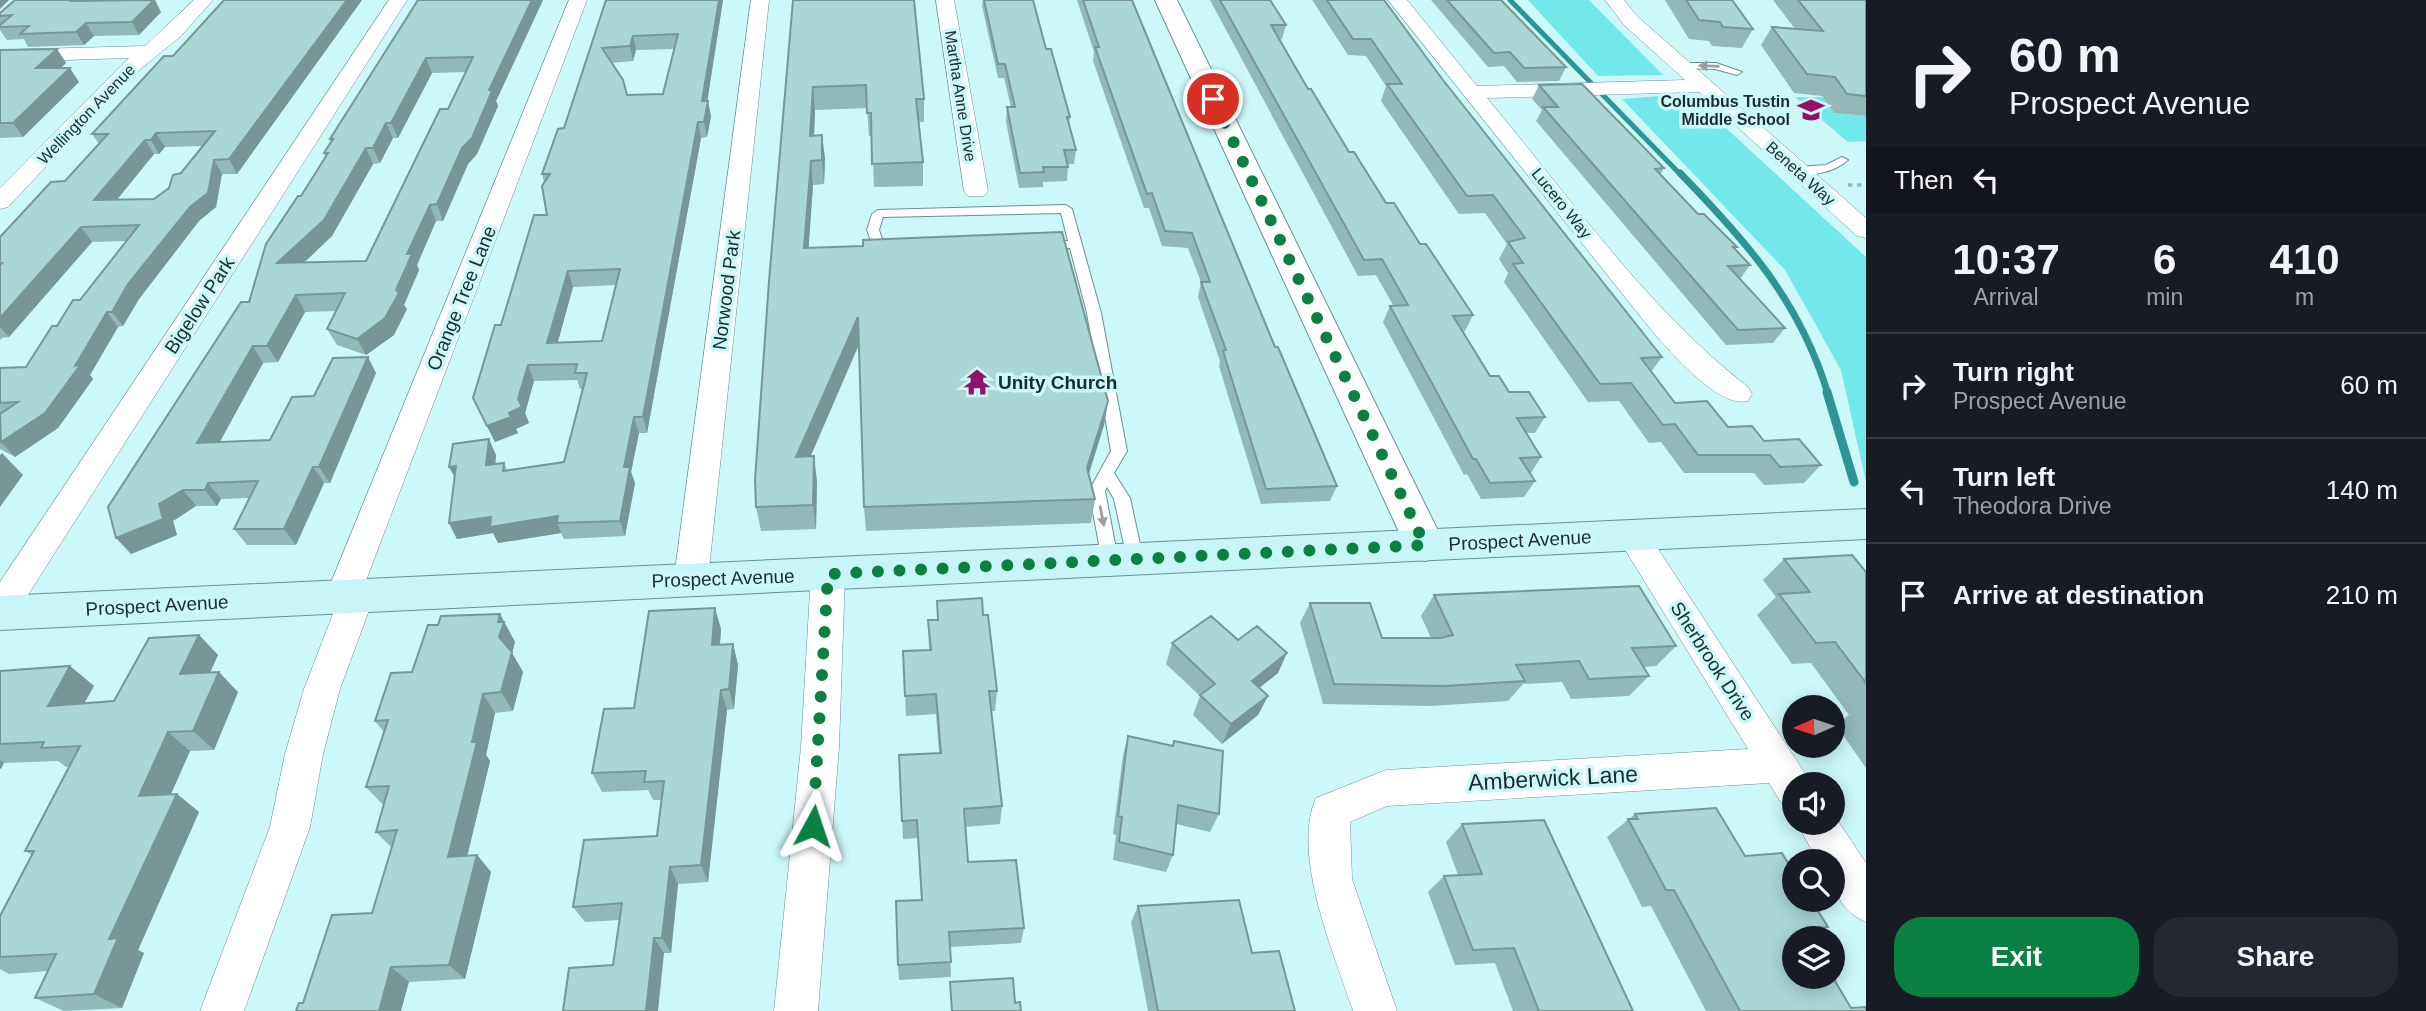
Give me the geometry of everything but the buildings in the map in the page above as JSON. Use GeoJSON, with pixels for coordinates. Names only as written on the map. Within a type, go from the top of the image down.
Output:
{"type":"FeatureCollection","features":[{"type":"Feature","properties":{"kind":"main road","name":"Prospect Avenue"},"geometry":{"type":"LineString","coordinates":[[0,612],[1866,524]]}},
{"type":"Feature","properties":{"kind":"street","name":"Wellington Avenue"},"geometry":{"type":"LineString","coordinates":[[0,202],[120,76],[174,32],[204,0]]}},
{"type":"Feature","properties":{"kind":"street","name":"Bigelow Park"},"geometry":{"type":"LineString","coordinates":[[0,612],[398,0]]}},
{"type":"Feature","properties":{"kind":"street","name":"Orange Tree Lane"},"geometry":{"type":"LineString","coordinates":[[222,1011],[290,827],[322,689],[351,595],[578,0]]}},
{"type":"Feature","properties":{"kind":"street","name":"Norwood Park"},"geometry":{"type":"LineString","coordinates":[[691,579],[760,0]]}},
{"type":"Feature","properties":{"kind":"street","name":"Martha Anne Drive"},"geometry":{"type":"LineString","coordinates":[[945,0],[976,191]]}},
{"type":"Feature","properties":{"kind":"street"},"geometry":{"type":"LineString","coordinates":[[1166,0],[1425,545]]}},
{"type":"Feature","properties":{"kind":"street","name":"Lucero Way"},"geometry":{"type":"LineString","coordinates":[[1397,0],[1661,325],[1695,360],[1738,394]]}},
{"type":"Feature","properties":{"kind":"street","name":"Beneta Way"},"geometry":{"type":"LineString","coordinates":[[1614,0],[1631,21],[1866,231]]}},
{"type":"Feature","properties":{"kind":"street"},"geometry":{"type":"LineString","coordinates":[[0,56],[149,52]]}},
{"type":"Feature","properties":{"kind":"street"},"geometry":{"type":"LineString","coordinates":[[1472,92],[1703,86]]}},
{"type":"Feature","properties":{"kind":"street"},"geometry":{"type":"LineString","coordinates":[[0,173],[29,172]]}},
{"type":"Feature","properties":{"kind":"street","name":"Sherbrook Drive"},"geometry":{"type":"LineString","coordinates":[[1632,535],[1783,772]]}},
{"type":"Feature","properties":{"kind":"street"},"geometry":{"type":"LineString","coordinates":[[796,1011],[820,747],[828,574]]}},
{"type":"Feature","properties":{"kind":"street","name":"Amberwick Lane"},"geometry":{"type":"LineString","coordinates":[[1375,1011],[1331,879],[1330,811],[1386,788],[1782,776]]}},
{"type":"Feature","properties":{"kind":"street"},"geometry":{"type":"LineString","coordinates":[[1824,835],[1866,901]]}},
{"type":"Feature","properties":{"kind":"lane"},"geometry":{"type":"LineString","coordinates":[[1681,65],[1716,66],[1737,72]]}},
{"type":"Feature","properties":{"kind":"lane"},"geometry":{"type":"LineString","coordinates":[[1798,170],[1829,168],[1842,160]]}},
{"type":"Feature","properties":{"kind":"lane"},"geometry":{"type":"LineString","coordinates":[[904,251],[880,252],[873,230],[878,214],[1066,209],[1094,313],[1119,451],[1097,491],[1123,559]]}},
{"type":"Feature","properties":{"kind":"lane"},"geometry":{"type":"LineString","coordinates":[[1034,246],[1075,244]]}},
{"type":"Feature","properties":{"kind":"lane"},"geometry":{"type":"LineString","coordinates":[[1107,474],[1122,498],[1123,559]]}},
{"type":"Feature","properties":{"kind":"shaded area"},"geometry":{"type":"Polygon","coordinates":[[[1528,0],[1589,0],[1663,75],[1598,76],[1528,0]]]}},
{"type":"Feature","properties":{"kind":"shaded area"},"geometry":{"type":"Polygon","coordinates":[[[1671,95],[1702,106],[1866,257],[1866,482],[1841,370],[1785,270],[1622,99],[1671,95]]]}},
{"type":"Feature","properties":{"kind":"shaded area"},"geometry":{"type":"Polygon","coordinates":[[[1795,97],[1823,97],[1834,113],[1866,116],[1866,141],[1848,142],[1795,97]]]}},
{"type":"Feature","properties":{"kind":"waterway"},"geometry":{"type":"LineString","coordinates":[[1510,0],[1681,175]]}},
{"type":"Feature","properties":{"kind":"waterway"},"geometry":{"type":"LineString","coordinates":[[1680,173],[1727,223],[1768,274],[1802,330],[1828,394]]}},
{"type":"Feature","properties":{"kind":"waterway"},"geometry":{"type":"LineString","coordinates":[[1827,392],[1854,482]]}},
{"type":"Feature","properties":{"kind":"place","name":"Columbus Tustin Middle School"},"geometry":{"type":"Point","coordinates":[1811,110]}},
{"type":"Feature","properties":{"kind":"place","name":"Unity Church"},"geometry":{"type":"Point","coordinates":[977,382]}},
{"type":"Feature","properties":{"kind":"route"},"geometry":{"type":"LineString","coordinates":[[813,826],[820,747],[828,574],[1425,545],[1213,99]]}}]}
